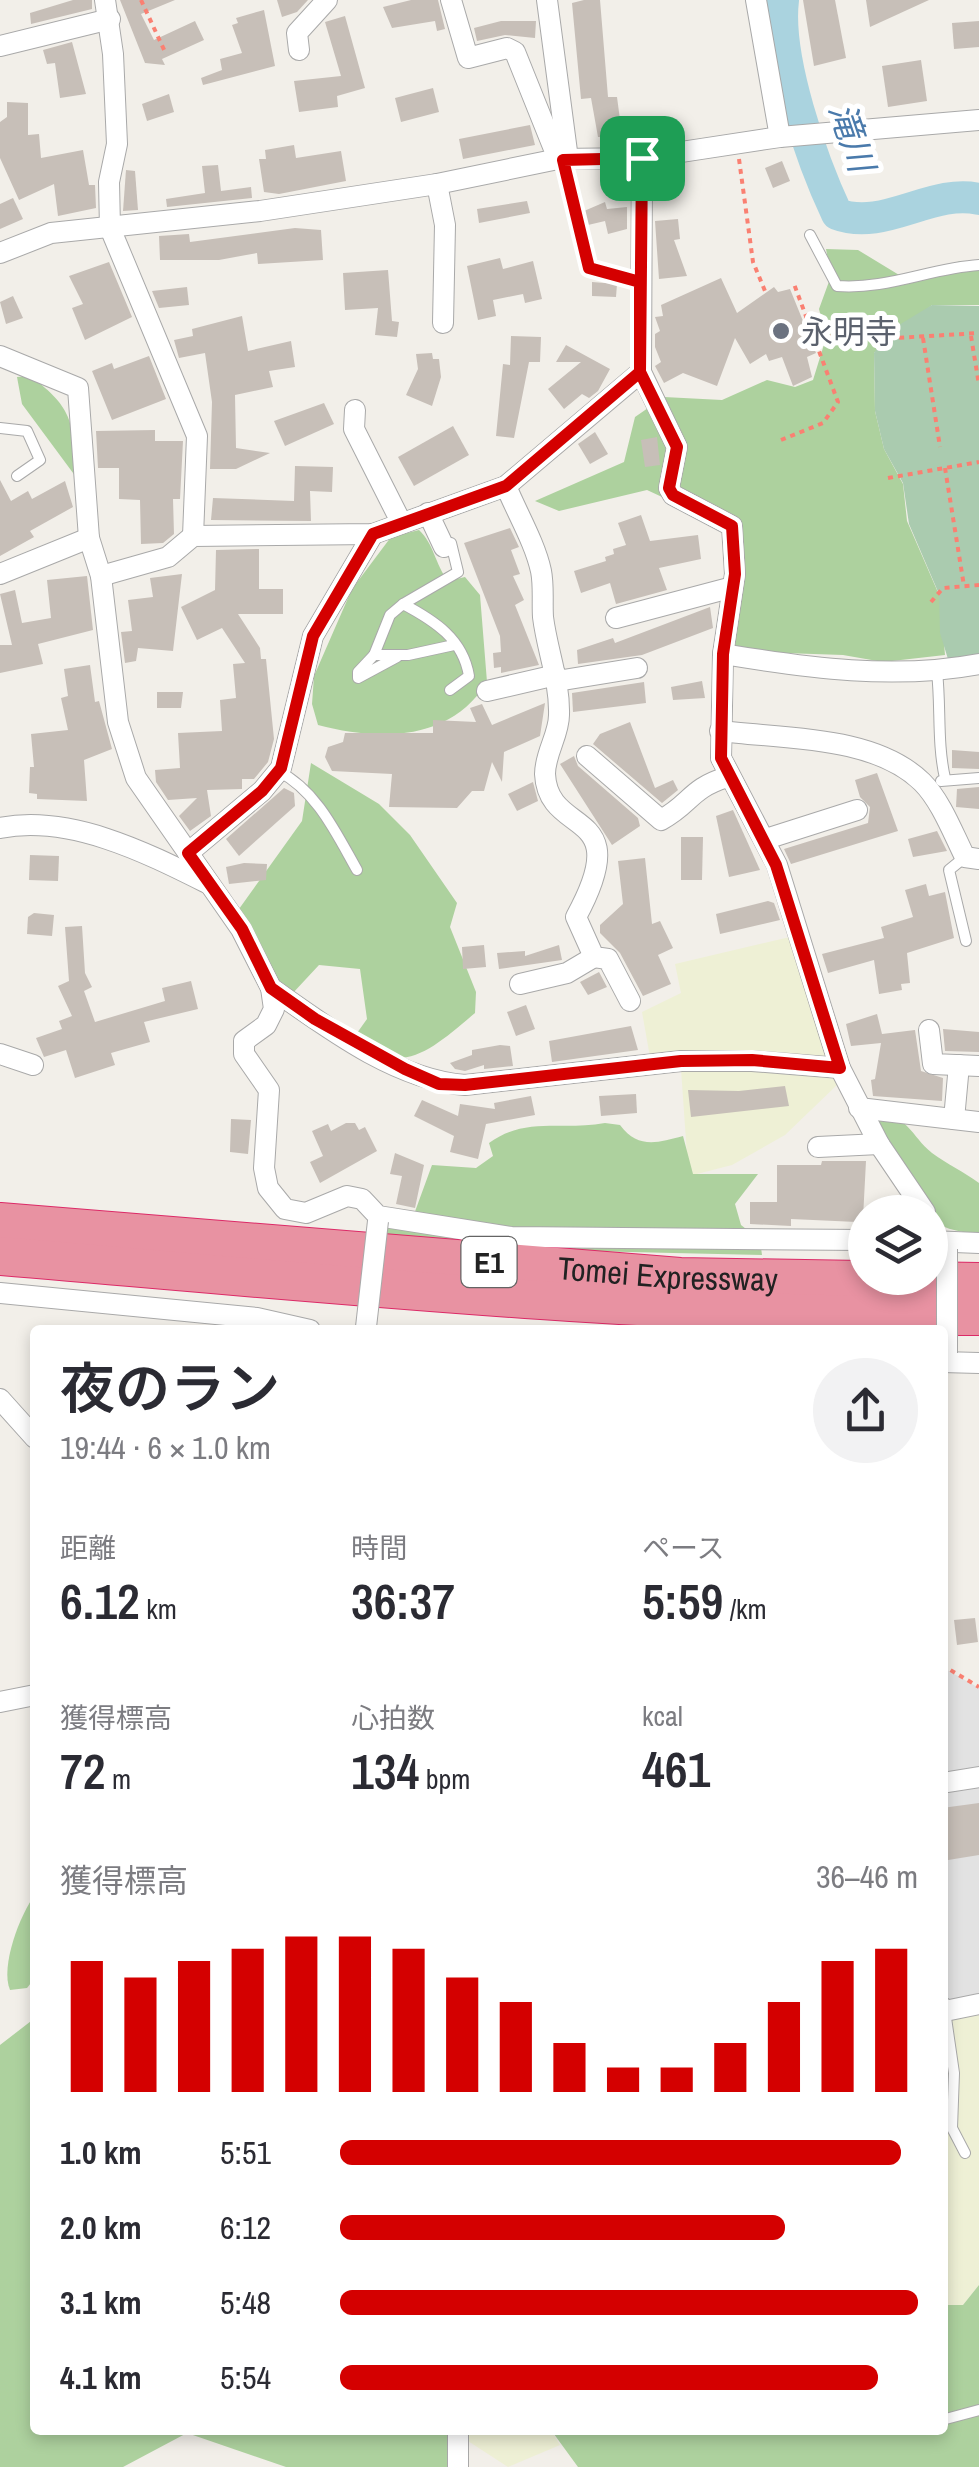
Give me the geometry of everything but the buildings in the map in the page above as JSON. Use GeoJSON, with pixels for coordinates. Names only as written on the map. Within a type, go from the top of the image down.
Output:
{"type":"FeatureCollection","features":[{"type":"Feature","properties":{"kind":"highway","name":"Tomei Expressway"},"geometry":{"type":"LineString","coordinates":[[0,1222],[680,1278],[979,1282]]}},
{"type":"Feature","properties":{"kind":"highway","name":"Tomei Expressway"},"geometry":{"type":"LineString","coordinates":[[0,1287],[979,1316]]}},
{"type":"Feature","properties":{"kind":"street"},"geometry":{"type":"LineString","coordinates":[[299,50],[297,34],[326,0]]}},
{"type":"Feature","properties":{"kind":"street"},"geometry":{"type":"LineString","coordinates":[[451,0],[468,58],[507,48],[516,52],[563,159]]}},
{"type":"Feature","properties":{"kind":"street"},"geometry":{"type":"LineString","coordinates":[[547,0],[563,159]]}},
{"type":"Feature","properties":{"kind":"street"},"geometry":{"type":"LineString","coordinates":[[756,0],[780,137]]}},
{"type":"Feature","properties":{"kind":"street"},"geometry":{"type":"LineString","coordinates":[[0,46],[108,10],[117,144],[109,182],[110,228],[198,436],[193,536]]}},
{"type":"Feature","properties":{"kind":"street"},"geometry":{"type":"LineString","coordinates":[[0,253],[51,232],[110,228],[437,184],[563,159],[642,158],[780,137],[979,120]]}},
{"type":"Feature","properties":{"kind":"street"},"geometry":{"type":"LineString","coordinates":[[642,158],[640,372],[677,447],[669,488],[673,495],[732,526],[733,587],[723,654],[720,731],[728,777],[766,839],[840,1068],[879,1144],[914,1195]]}},
{"type":"Feature","properties":{"kind":"street"},"geometry":{"type":"LineString","coordinates":[[437,184],[446,225],[443,323]]}},
{"type":"Feature","properties":{"kind":"street"},"geometry":{"type":"LineString","coordinates":[[0,356],[78,388],[89,538],[101,576],[118,722],[136,778],[242,929],[271,988],[274,1009],[266,1025],[244,1041],[244,1054],[269,1090],[264,1154],[268,1188],[285,1208],[306,1213],[347,1196],[362,1199],[378,1219],[511,1236],[848,1240]]}},
{"type":"Feature","properties":{"kind":"street"},"geometry":{"type":"LineString","coordinates":[[101,576],[168,557],[193,536],[373,534],[506,486],[640,372]]}},
{"type":"Feature","properties":{"kind":"street"},"geometry":{"type":"LineString","coordinates":[[355,410],[354,429],[402,522]]}},
{"type":"Feature","properties":{"kind":"street"},"geometry":{"type":"LineString","coordinates":[[506,486],[541,570],[544,619],[556,678],[560,718],[545,776],[556,804],[588,827],[600,859],[594,885],[576,917],[594,956]]}},
{"type":"Feature","properties":{"kind":"street"},"geometry":{"type":"LineString","coordinates":[[428,513],[444,547]]}},
{"type":"Feature","properties":{"kind":"street"},"geometry":{"type":"LineString","coordinates":[[188,853],[262,791],[278,771],[313,636],[373,534]]}},
{"type":"Feature","properties":{"kind":"street"},"geometry":{"type":"LineString","coordinates":[[0,574],[89,538]]}},
{"type":"Feature","properties":{"kind":"street"},"geometry":{"type":"LineString","coordinates":[[616,618],[733,587]]}},
{"type":"Feature","properties":{"kind":"street"},"geometry":{"type":"LineString","coordinates":[[723,654],[804,667],[937,672],[979,664]]}},
{"type":"Feature","properties":{"kind":"street"},"geometry":{"type":"LineString","coordinates":[[487,691],[637,668]]}},
{"type":"Feature","properties":{"kind":"street"},"geometry":{"type":"LineString","coordinates":[[720,731],[885,756],[923,783],[937,786],[972,858]]}},
{"type":"Feature","properties":{"kind":"street"},"geometry":{"type":"LineString","coordinates":[[588,756],[661,820],[681,810],[698,786],[728,777]]}},
{"type":"Feature","properties":{"kind":"street"},"geometry":{"type":"LineString","coordinates":[[766,839],[856,810]]}},
{"type":"Feature","properties":{"kind":"street"},"geometry":{"type":"LineString","coordinates":[[0,828],[48,827],[137,848],[209,884]]}},
{"type":"Feature","properties":{"kind":"street"},"geometry":{"type":"LineString","coordinates":[[520,984],[566,973],[594,956],[608,959],[630,1002]]}},
{"type":"Feature","properties":{"kind":"street"},"geometry":{"type":"LineString","coordinates":[[271,988],[327,1026],[439,1084],[497,1082],[681,1061],[752,1060],[840,1068]]}},
{"type":"Feature","properties":{"kind":"street"},"geometry":{"type":"LineString","coordinates":[[929,1030],[933,1064],[969,1065],[954,1119]]}},
{"type":"Feature","properties":{"kind":"street"},"geometry":{"type":"LineString","coordinates":[[0,1054],[33,1065]]}},
{"type":"Feature","properties":{"kind":"street"},"geometry":{"type":"LineString","coordinates":[[859,1108],[979,1122]]}},
{"type":"Feature","properties":{"kind":"street"},"geometry":{"type":"LineString","coordinates":[[818,1147],[879,1144]]}},
{"type":"Feature","properties":{"kind":"street"},"geometry":{"type":"LineString","coordinates":[[366,1325],[378,1219]]}},
{"type":"Feature","properties":{"kind":"street"},"geometry":{"type":"LineString","coordinates":[[948,1243],[979,1243]]}},
{"type":"Feature","properties":{"kind":"street"},"geometry":{"type":"LineString","coordinates":[[0,1287],[288,1325]]}},
{"type":"Feature","properties":{"kind":"street"},"geometry":{"type":"LineString","coordinates":[[942,1295],[944,1325]]}},
{"type":"Feature","properties":{"kind":"street"},"geometry":{"type":"LineString","coordinates":[[948,1359],[979,1364]]}},
{"type":"Feature","properties":{"kind":"street"},"geometry":{"type":"LineString","coordinates":[[0,1399],[30,1432]]}},
{"type":"Feature","properties":{"kind":"street"},"geometry":{"type":"LineString","coordinates":[[0,1702],[30,1696]]}},
{"type":"Feature","properties":{"kind":"street"},"geometry":{"type":"LineString","coordinates":[[948,1782],[979,1777]]}},
{"type":"Feature","properties":{"kind":"street"},"geometry":{"type":"LineString","coordinates":[[948,2008],[979,2004]]}},
{"type":"Feature","properties":{"kind":"street"},"geometry":{"type":"LineString","coordinates":[[458,2435],[458,2467]]}},
{"type":"Feature","properties":{"kind":"lane"},"geometry":{"type":"LineString","coordinates":[[563,159],[589,268],[640,282]]}},
{"type":"Feature","properties":{"kind":"lane"},"geometry":{"type":"LineString","coordinates":[[810,236],[837,286],[881,286],[943,268],[979,265]]}},
{"type":"Feature","properties":{"kind":"lane"},"geometry":{"type":"LineString","coordinates":[[0,428],[27,431],[40,460],[16,476]]}},
{"type":"Feature","properties":{"kind":"lane"},"geometry":{"type":"LineString","coordinates":[[401,655],[358,678],[358,672],[374,655],[390,615],[458,572],[451,543],[444,547]]}},
{"type":"Feature","properties":{"kind":"lane"},"geometry":{"type":"LineString","coordinates":[[403,604],[437,622],[466,655],[469,676],[450,690]]}},
{"type":"Feature","properties":{"kind":"lane"},"geometry":{"type":"LineString","coordinates":[[374,655],[401,655],[454,645]]}},
{"type":"Feature","properties":{"kind":"lane"},"geometry":{"type":"LineString","coordinates":[[937,672],[942,716],[937,786],[979,778]]}},
{"type":"Feature","properties":{"kind":"lane"},"geometry":{"type":"LineString","coordinates":[[278,771],[296,781],[315,802],[356,870]]}},
{"type":"Feature","properties":{"kind":"lane"},"geometry":{"type":"LineString","coordinates":[[966,941],[950,870],[972,858]]}},
{"type":"Feature","properties":{"kind":"lane"},"geometry":{"type":"LineString","coordinates":[[948,2035],[954,2073],[952,2128],[965,2153]]}},
{"type":"Feature","properties":{"kind":"lane"},"geometry":{"type":"LineString","coordinates":[[948,2418],[979,2410]]}},
{"type":"Feature","properties":{"kind":"path"},"geometry":{"type":"LineString","coordinates":[[141,0],[166,54]]}},
{"type":"Feature","properties":{"kind":"path"},"geometry":{"type":"LineString","coordinates":[[737,143],[753,262],[765,291]]}},
{"type":"Feature","properties":{"kind":"path"},"geometry":{"type":"LineString","coordinates":[[781,440],[823,422],[838,402],[794,284]]}},
{"type":"Feature","properties":{"kind":"path"},"geometry":{"type":"LineString","coordinates":[[811,330],[845,341],[979,333]]}},
{"type":"Feature","properties":{"kind":"path"},"geometry":{"type":"LineString","coordinates":[[971,333],[979,386]]}},
{"type":"Feature","properties":{"kind":"path"},"geometry":{"type":"LineString","coordinates":[[923,337],[940,447]]}},
{"type":"Feature","properties":{"kind":"path"},"geometry":{"type":"LineString","coordinates":[[888,478],[979,462]]}},
{"type":"Feature","properties":{"kind":"path"},"geometry":{"type":"LineString","coordinates":[[946,468],[964,586]]}},
{"type":"Feature","properties":{"kind":"path"},"geometry":{"type":"LineString","coordinates":[[931,602],[943,588],[979,585]]}},
{"type":"Feature","properties":{"kind":"path"},"geometry":{"type":"LineString","coordinates":[[948,1669],[979,1687]]}},
{"type":"Feature","properties":{"kind":"green space"},"geometry":{"type":"Polygon","coordinates":[[[826,249],[858,250],[909,281],[960,261],[979,261],[979,305],[932,305],[874,353],[875,411],[884,449],[903,484],[907,521],[940,597],[945,655],[883,662],[843,655],[729,651],[737,572],[718,523],[647,490],[559,511],[535,501],[624,462],[635,417],[664,397],[722,400],[767,380],[795,387],[813,380],[826,338],[819,309],[831,276],[826,249]]]}},
{"type":"Feature","properties":{"kind":"green space"},"geometry":{"type":"Polygon","coordinates":[[[932,305],[979,306],[979,660],[948,659],[940,633],[939,594],[909,524],[903,483],[884,449],[875,411],[874,353],[889,331],[932,305]]]}},
{"type":"Feature","properties":{"kind":"green space"},"geometry":{"type":"Polygon","coordinates":[[[30,376],[64,408],[72,430],[76,477],[22,404],[17,377],[30,376]]]}},
{"type":"Feature","properties":{"kind":"green space"},"geometry":{"type":"Polygon","coordinates":[[[419,530],[448,581],[465,577],[480,595],[487,682],[472,702],[454,716],[412,732],[365,733],[318,725],[312,704],[314,676],[352,589],[391,537],[419,530]]]}},
{"type":"Feature","properties":{"kind":"green space"},"geometry":{"type":"Polygon","coordinates":[[[311,763],[379,804],[410,835],[457,903],[450,927],[476,992],[475,1013],[417,1054],[387,1057],[352,1040],[367,1019],[360,969],[319,965],[292,994],[266,981],[239,909],[302,821],[311,763]]]}},
{"type":"Feature","properties":{"kind":"green space"},"geometry":{"type":"Polygon","coordinates":[[[790,937],[837,1085],[785,1135],[732,1165],[693,1175],[688,1169],[681,1069],[650,1057],[642,1012],[681,993],[675,964],[790,937]]]}},
{"type":"Feature","properties":{"kind":"green space"},"geometry":{"type":"Polygon","coordinates":[[[877,1115],[903,1123],[932,1153],[979,1183],[979,1236],[948,1228],[948,1195],[916,1195],[886,1141],[877,1115]]]}},
{"type":"Feature","properties":{"kind":"green space"},"geometry":{"type":"Polygon","coordinates":[[[620,1125],[641,1141],[683,1136],[693,1174],[758,1174],[735,1204],[741,1225],[760,1240],[762,1255],[541,1250],[384,1234],[384,1222],[413,1217],[432,1165],[476,1168],[493,1156],[489,1143],[517,1130],[620,1125]]]}},
{"type":"Feature","properties":{"kind":"green space"},"geometry":{"type":"Polygon","coordinates":[[[30,1903],[30,1984],[10,1990],[8,1968],[30,1903]]]}},
{"type":"Feature","properties":{"kind":"green space"},"geometry":{"type":"Polygon","coordinates":[[[979,2010],[979,2285],[963,2305],[948,2305],[948,2019],[979,2010]]]}},
{"type":"Feature","properties":{"kind":"green space"},"geometry":{"type":"Polygon","coordinates":[[[30,2022],[30,2435],[183,2435],[123,2467],[0,2467],[0,2045],[30,2022]]]}},
{"type":"Feature","properties":{"kind":"green space"},"geometry":{"type":"Polygon","coordinates":[[[979,2285],[979,2467],[578,2467],[555,2435],[948,2435],[948,2305],[963,2305],[979,2285]]]}},
{"type":"Feature","properties":{"kind":"green space"},"geometry":{"type":"Polygon","coordinates":[[[193,2435],[448,2435],[447,2467],[286,2467],[193,2435]]]}},
{"type":"Feature","properties":{"kind":"green space"},"geometry":{"type":"Polygon","coordinates":[[[469,2435],[554,2435],[560,2445],[508,2467],[468,2441],[469,2435]]]}},
{"type":"Feature","properties":{"kind":"shaded area"},"geometry":{"type":"Polygon","coordinates":[[[948,1670],[979,1688],[979,2005],[948,2007],[948,1670]]]}},
{"type":"Feature","properties":{"kind":"waterway","name":"滝川"},"geometry":{"type":"LineString","coordinates":[[783,0],[782,24],[790,79],[807,138],[837,214],[872,218],[944,199],[979,199]]}},
{"type":"Feature","properties":{"kind":"place","name":"永明寺"},"geometry":{"type":"Point","coordinates":[781,331]}},
{"type":"Feature","properties":{"kind":"route"},"geometry":{"type":"LineString","coordinates":[[642,158],[563,160],[589,268],[640,282],[640,372],[677,447],[669,488],[673,495],[732,526],[735,574],[723,654],[721,758],[776,865],[840,1068],[803,1068],[752,1060],[681,1061],[546,1078],[439,1084],[315,1019],[271,988],[242,929],[188,853],[262,791],[281,768],[313,636],[373,534],[506,486],[640,372],[642,158]]}}]}
